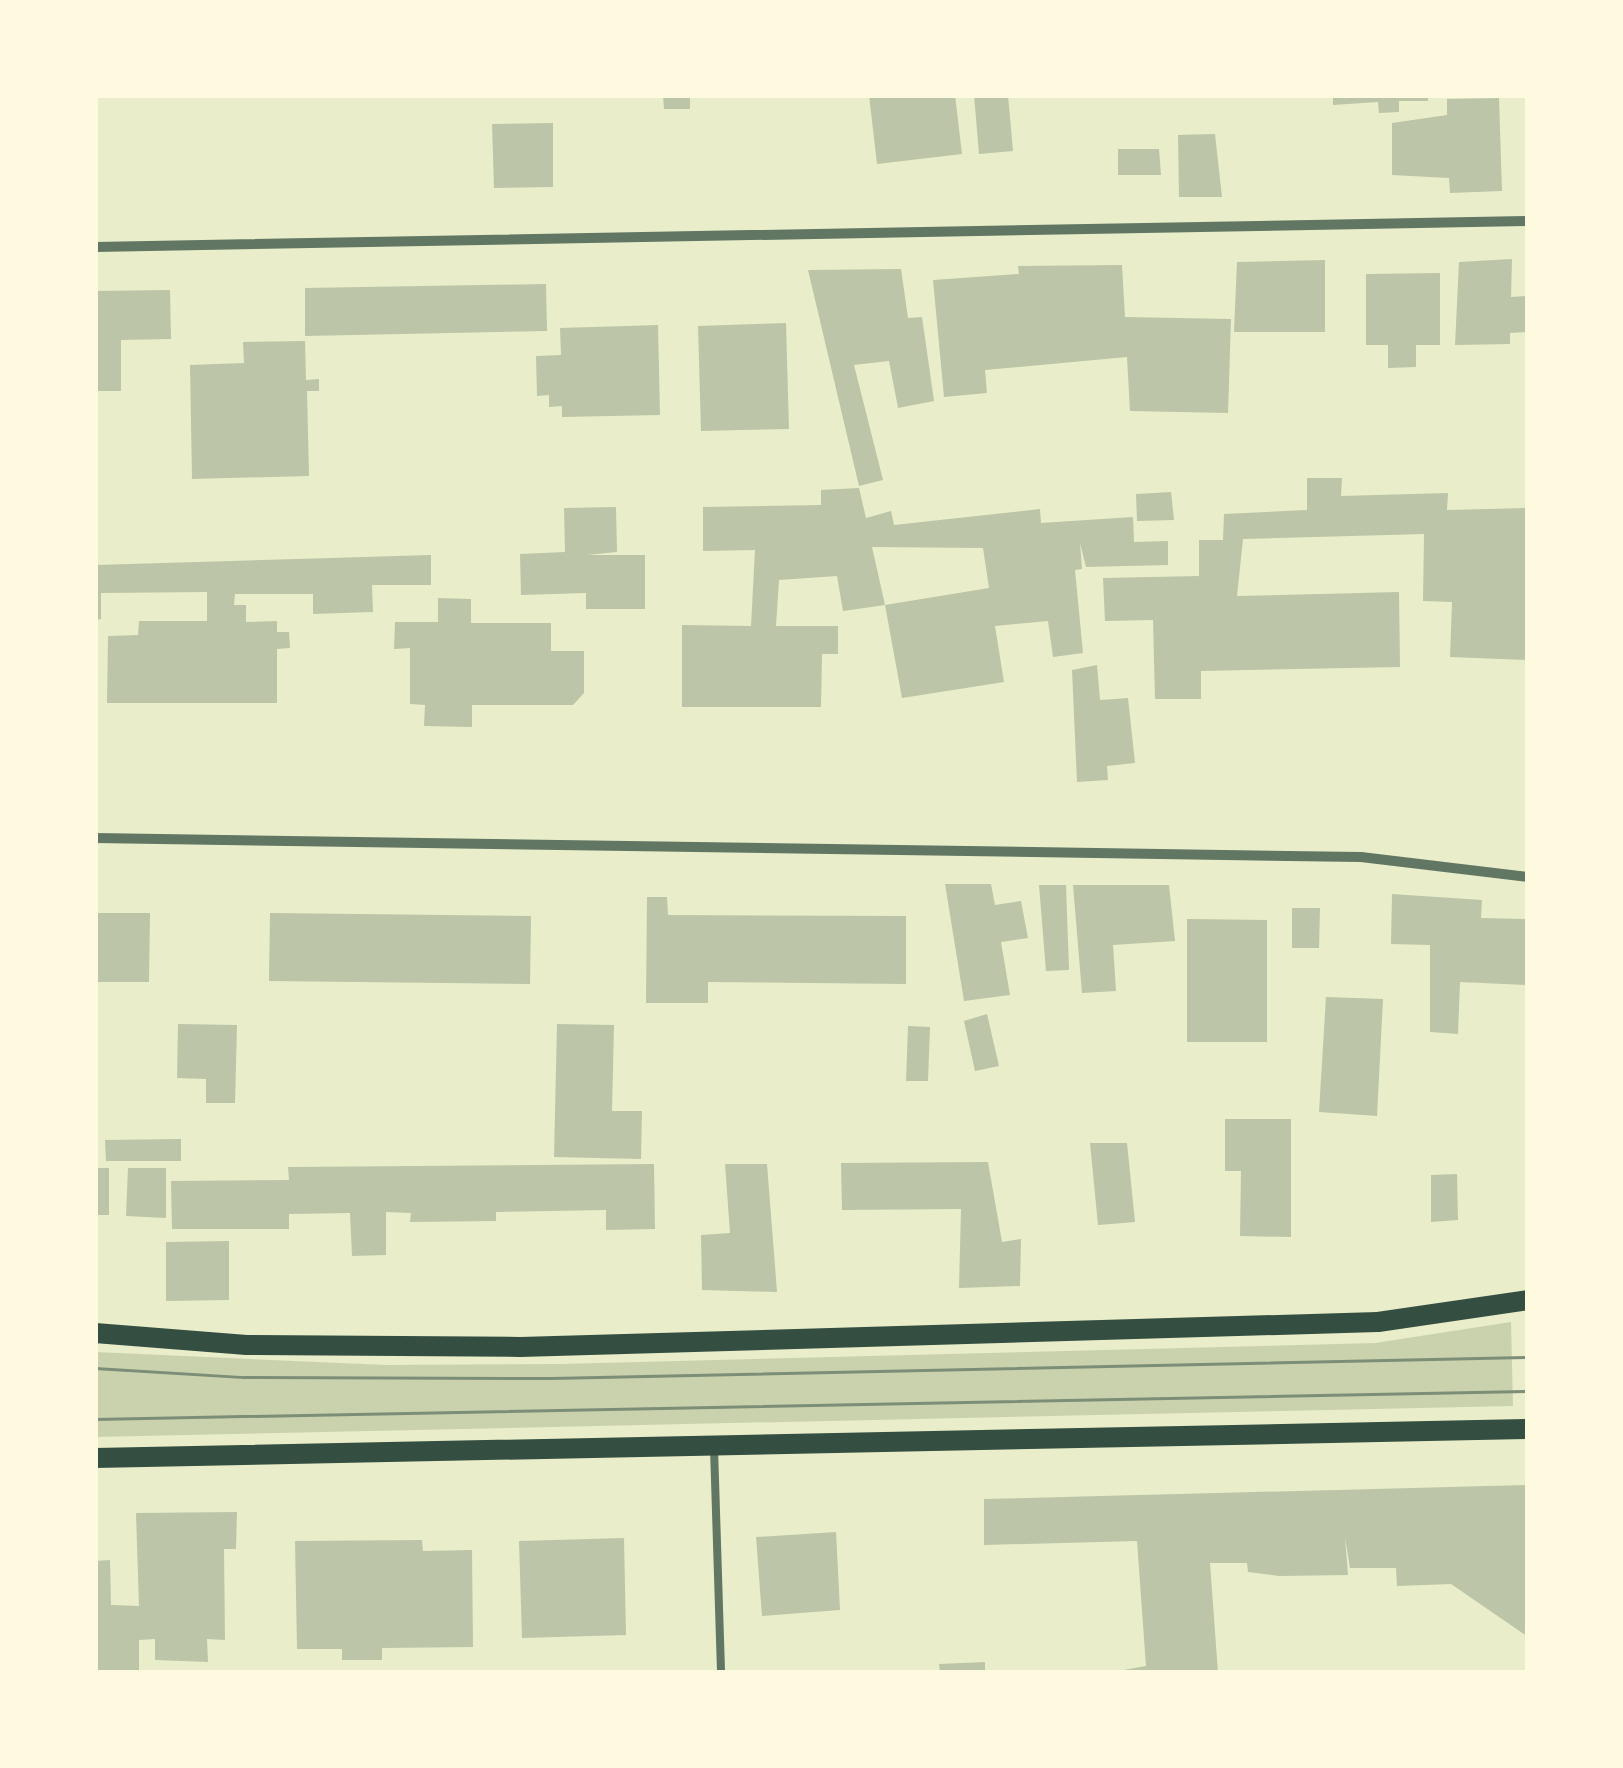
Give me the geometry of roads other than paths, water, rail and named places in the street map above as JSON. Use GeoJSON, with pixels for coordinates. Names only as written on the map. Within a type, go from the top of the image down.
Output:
{"type":"FeatureCollection","features":[{"type":"Feature","properties":{"kind":"main road"},"geometry":{"type":"LineString","coordinates":[[95,1333],[247,1345],[520,1348],[1378,1322],[1528,1300]]}},
{"type":"Feature","properties":{"kind":"main road"},"geometry":{"type":"LineString","coordinates":[[95,1458],[1528,1429]]}},
{"type":"Feature","properties":{"kind":"street"},"geometry":{"type":"LineString","coordinates":[[95,248],[1528,222]]}},
{"type":"Feature","properties":{"kind":"street"},"geometry":{"type":"LineString","coordinates":[[95,838],[1361,857],[1528,877]]}},
{"type":"Feature","properties":{"kind":"lane"},"geometry":{"type":"LineString","coordinates":[[714,1447],[721,1673]]}},
{"type":"Feature","properties":{"kind":"tram line"},"geometry":{"type":"LineString","coordinates":[[95,1368],[244,1377],[551,1378],[1528,1357]]}},
{"type":"Feature","properties":{"kind":"tram line"},"geometry":{"type":"LineString","coordinates":[[95,1419],[1528,1391]]}}]}
